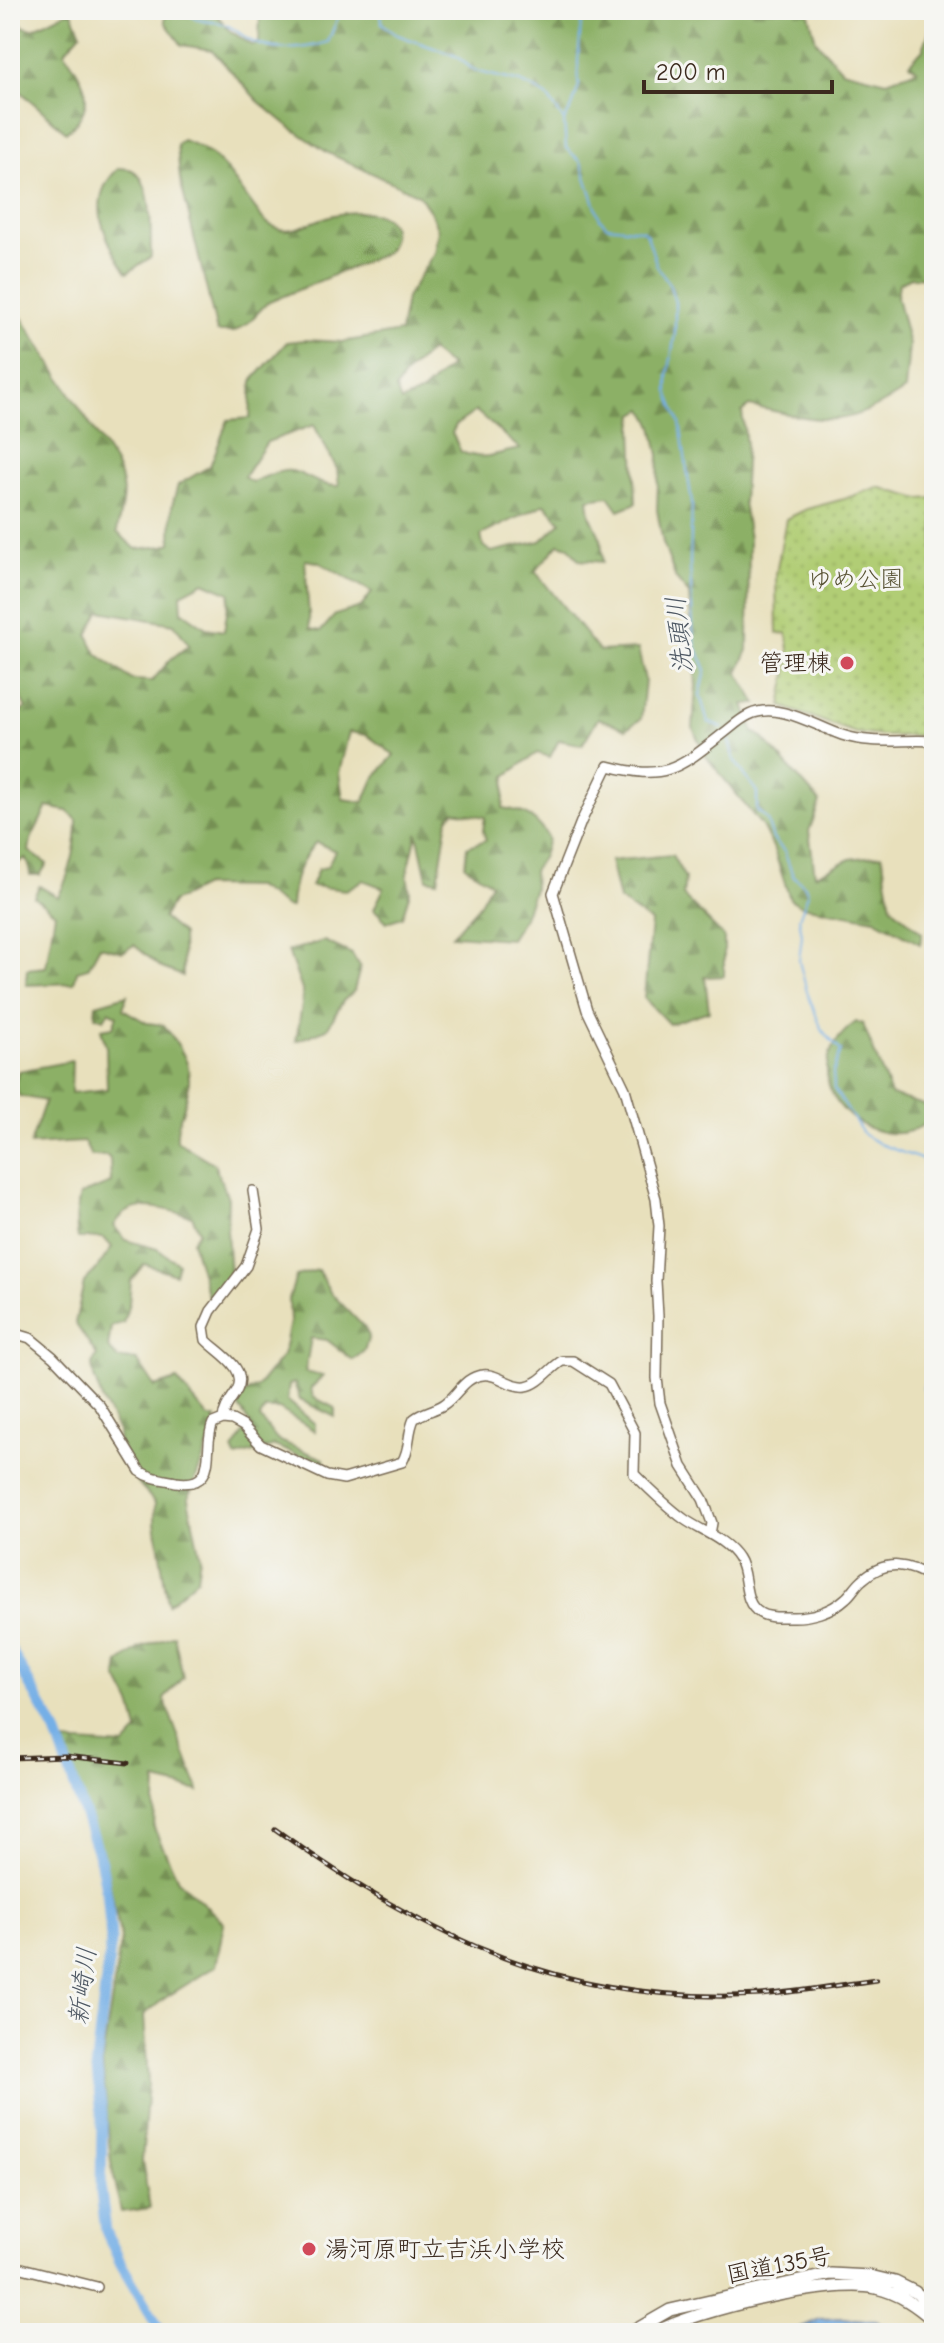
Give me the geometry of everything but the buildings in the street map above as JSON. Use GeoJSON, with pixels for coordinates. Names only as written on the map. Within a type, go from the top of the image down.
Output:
{"type":"FeatureCollection","features":[{"type":"Feature","properties":{"kind":"highway","name":"国道135号"},"geometry":{"type":"LineString","coordinates":[[630,2333],[670,2310],[831,2274],[870,2276],[895,2282],[934,2307]]}},
{"type":"Feature","properties":{"kind":"highway"},"geometry":{"type":"LineString","coordinates":[[654,2333],[717,2310],[848,2286],[872,2287],[892,2293],[907,2300],[934,2321]]}},
{"type":"Feature","properties":{"kind":"street"},"geometry":{"type":"LineString","coordinates":[[710,1534],[712,1523],[703,1499],[682,1466],[660,1403],[657,1378],[659,1226],[656,1199],[625,1089],[587,1010],[553,893],[581,822],[608,766],[651,774],[668,771],[697,754],[748,715],[762,711],[783,713],[857,739],[934,741]]}},
{"type":"Feature","properties":{"kind":"street"},"geometry":{"type":"LineString","coordinates":[[223,1419],[227,1404],[238,1388],[239,1379],[226,1355],[206,1340],[204,1327],[211,1311],[246,1266],[259,1229],[253,1191]]}},
{"type":"Feature","properties":{"kind":"street"},"geometry":{"type":"LineString","coordinates":[[10,1332],[30,1338],[100,1406],[140,1471],[149,1477],[190,1484],[201,1477],[211,1451],[208,1433],[213,1423],[223,1419],[243,1426],[261,1445],[303,1462],[318,1472],[344,1479],[402,1462],[409,1447],[414,1419],[441,1407],[465,1381],[482,1375],[496,1376],[515,1385],[527,1386],[562,1361],[573,1361],[609,1384],[635,1433],[634,1474],[684,1519],[710,1534],[738,1557],[749,1601],[756,1611],[767,1616],[815,1615],[835,1607],[869,1574],[897,1563],[910,1566],[934,1579]]}},
{"type":"Feature","properties":{"kind":"street"},"geometry":{"type":"LineString","coordinates":[[10,2265],[97,2287]]}},
{"type":"Feature","properties":{"kind":"green space"},"geometry":{"type":"Polygon","coordinates":[[[10,10],[24,27],[33,29],[72,12],[81,33],[64,52],[83,83],[86,103],[83,113],[66,132],[10,82],[10,10]]]}},
{"type":"Feature","properties":{"kind":"green space"},"geometry":{"type":"Polygon","coordinates":[[[165,10],[213,10],[229,30],[252,45],[259,44],[260,10],[808,10],[816,41],[842,70],[887,81],[917,70],[909,64],[923,49],[934,18],[934,278],[911,277],[899,283],[897,297],[909,345],[905,390],[883,404],[846,418],[813,418],[749,406],[742,412],[746,444],[743,502],[749,539],[748,650],[738,672],[757,704],[744,704],[754,732],[820,802],[809,831],[815,875],[850,859],[882,855],[891,906],[922,933],[920,944],[875,919],[802,906],[790,899],[773,847],[762,826],[705,755],[693,728],[696,686],[689,594],[676,579],[663,543],[657,510],[659,455],[653,426],[644,409],[635,414],[633,428],[636,503],[619,510],[609,496],[588,499],[590,515],[601,539],[603,562],[579,560],[569,547],[559,544],[535,571],[599,651],[638,649],[645,680],[641,719],[626,729],[598,718],[582,745],[559,740],[550,757],[537,753],[506,776],[503,808],[530,817],[548,839],[543,856],[533,871],[534,889],[524,917],[510,939],[452,935],[478,907],[491,883],[465,866],[467,847],[486,840],[483,831],[485,817],[454,811],[448,818],[438,881],[427,879],[417,833],[407,875],[410,892],[402,917],[387,922],[374,909],[384,888],[363,880],[346,890],[311,886],[318,869],[327,867],[335,851],[316,842],[298,872],[291,907],[256,887],[204,886],[172,902],[163,918],[182,934],[183,976],[162,968],[134,945],[123,952],[100,946],[88,968],[77,971],[74,983],[26,985],[27,969],[46,967],[55,913],[34,897],[39,886],[58,897],[72,860],[77,820],[67,811],[47,807],[31,839],[29,851],[47,864],[40,875],[30,875],[25,858],[14,866],[15,874],[10,882],[10,720],[26,708],[18,692],[10,695],[10,304],[20,315],[119,472],[123,489],[117,532],[136,549],[164,546],[171,543],[172,506],[178,485],[210,466],[228,420],[250,418],[252,381],[287,342],[342,342],[400,332],[406,298],[434,253],[438,230],[419,195],[328,153],[258,101],[212,50],[182,45],[165,22],[165,10]],[[431,351],[407,373],[396,389],[401,402],[422,392],[450,366],[431,351]],[[476,411],[456,425],[452,433],[461,452],[470,455],[485,456],[520,449],[476,411]],[[314,425],[267,442],[244,477],[252,482],[290,471],[323,484],[339,486],[337,469],[314,425]],[[545,504],[481,535],[483,546],[491,552],[541,541],[561,522],[545,504]],[[305,560],[310,629],[321,631],[335,615],[361,607],[372,592],[318,562],[305,560]],[[204,582],[181,594],[182,611],[206,628],[224,631],[230,593],[204,582]],[[100,611],[88,635],[97,654],[132,680],[152,681],[171,659],[189,645],[174,624],[100,611]],[[349,732],[339,773],[343,799],[364,802],[374,779],[394,755],[367,735],[349,732]]]}},
{"type":"Feature","properties":{"kind":"green space"},"geometry":{"type":"Polygon","coordinates":[[[182,140],[215,158],[271,226],[291,229],[334,215],[371,213],[389,221],[393,228],[386,253],[267,303],[248,323],[234,332],[217,332],[180,179],[177,144],[182,140]]]}},
{"type":"Feature","properties":{"kind":"green space"},"geometry":{"type":"Polygon","coordinates":[[[119,168],[132,170],[139,176],[145,186],[150,210],[151,257],[127,273],[106,235],[100,207],[108,180],[119,168]]]}},
{"type":"Feature","properties":{"kind":"green space","name":"ゆめ公園"},"geometry":{"type":"Polygon","coordinates":[[[878,487],[920,499],[934,498],[934,735],[856,733],[781,706],[790,658],[787,633],[777,634],[776,574],[786,519],[807,509],[878,487]]]}},
{"type":"Feature","properties":{"kind":"green space"},"geometry":{"type":"Polygon","coordinates":[[[672,855],[685,878],[683,896],[724,937],[724,976],[705,977],[709,1011],[669,1024],[644,998],[651,922],[619,900],[610,861],[672,855]]]}},
{"type":"Feature","properties":{"kind":"green space"},"geometry":{"type":"Polygon","coordinates":[[[324,941],[352,954],[360,968],[354,991],[343,1001],[327,1029],[296,1041],[302,990],[288,951],[324,941]]]}},
{"type":"Feature","properties":{"kind":"green space"},"geometry":{"type":"Polygon","coordinates":[[[127,995],[123,1009],[147,1023],[164,1025],[182,1052],[189,1080],[177,1141],[214,1164],[228,1198],[230,1276],[210,1304],[192,1241],[199,1231],[192,1216],[159,1208],[139,1208],[121,1216],[114,1226],[125,1240],[157,1249],[178,1263],[175,1274],[144,1264],[131,1280],[129,1304],[123,1323],[111,1326],[108,1348],[119,1359],[137,1360],[155,1387],[177,1380],[209,1418],[216,1418],[188,1499],[200,1556],[197,1579],[168,1604],[155,1523],[155,1503],[119,1459],[118,1431],[94,1377],[92,1365],[97,1355],[75,1323],[84,1282],[112,1247],[104,1238],[78,1238],[76,1221],[80,1195],[111,1183],[110,1159],[107,1156],[91,1156],[84,1142],[30,1145],[45,1101],[19,1096],[15,1084],[18,1071],[72,1061],[71,1093],[107,1089],[106,1047],[101,1029],[113,1027],[117,1015],[109,1011],[104,1019],[95,1016],[96,1004],[127,995]]]}},
{"type":"Feature","properties":{"kind":"green space"},"geometry":{"type":"Polygon","coordinates":[[[856,1022],[863,1024],[891,1095],[930,1107],[926,1123],[904,1132],[881,1132],[860,1123],[842,1108],[830,1089],[827,1067],[835,1044],[856,1022]]]}},
{"type":"Feature","properties":{"kind":"green space"},"geometry":{"type":"Polygon","coordinates":[[[318,1270],[330,1292],[364,1327],[369,1336],[364,1351],[353,1360],[327,1340],[311,1338],[305,1372],[323,1376],[311,1388],[313,1397],[335,1408],[335,1417],[300,1400],[294,1383],[289,1385],[287,1400],[315,1424],[315,1431],[279,1409],[265,1409],[260,1418],[277,1440],[324,1459],[325,1466],[275,1446],[236,1457],[233,1450],[250,1424],[238,1406],[243,1395],[258,1386],[283,1355],[290,1322],[289,1299],[296,1276],[318,1270]]]}},
{"type":"Feature","properties":{"kind":"green space"},"geometry":{"type":"Polygon","coordinates":[[[174,1635],[183,1677],[164,1699],[199,1791],[156,1781],[154,1828],[178,1880],[224,1923],[216,1966],[144,2015],[148,2083],[142,2161],[150,2208],[121,2212],[111,2162],[102,2061],[121,1939],[106,1866],[64,1742],[124,1746],[138,1731],[132,1706],[117,1677],[119,1663],[138,1649],[174,1635]]]}},
{"type":"Feature","properties":{"kind":"water"},"geometry":{"type":"Polygon","coordinates":[[[820,2319],[877,2321],[891,2333],[788,2333],[820,2319]]]}},
{"type":"Feature","properties":{"kind":"waterway"},"geometry":{"type":"LineString","coordinates":[[184,10],[200,20],[230,27],[258,44],[288,48],[328,42],[341,10]]}},
{"type":"Feature","properties":{"kind":"waterway"},"geometry":{"type":"LineString","coordinates":[[381,10],[382,23],[395,34],[456,56],[475,71],[533,88],[547,96],[564,121]]}},
{"type":"Feature","properties":{"kind":"waterway","name":"洗頭川"},"geometry":{"type":"LineString","coordinates":[[582,10],[579,85],[564,121],[566,148],[581,162],[600,219],[607,226],[642,230],[647,235],[657,266],[670,286],[675,302],[675,334],[668,392],[680,423],[692,503],[690,563],[693,631],[706,670],[700,695],[708,722],[722,728]]}},
{"type":"Feature","properties":{"kind":"waterway","name":"洗頭川"},"geometry":{"type":"LineString","coordinates":[[728,737],[734,760],[757,792],[757,810],[767,820],[773,839],[784,851],[793,876],[805,886],[808,894],[799,918],[802,935],[799,961],[822,1030],[841,1051],[833,1073],[834,1089],[864,1135],[934,1164]]}},
{"type":"Feature","properties":{"kind":"waterway","name":"洗頭川"},"geometry":{"type":"LineString","coordinates":[[934,1367],[923,1388],[934,1405]]}},
{"type":"Feature","properties":{"kind":"waterway","name":"新崎川"},"geometry":{"type":"LineString","coordinates":[[10,1649],[56,1732],[101,1862],[111,1940],[96,2062],[102,2115],[101,2192],[106,2231],[121,2264],[162,2333]]}},
{"type":"Feature","properties":{"kind":"railway"},"geometry":{"type":"LineString","coordinates":[[10,1758],[65,1756],[128,1763]]}},
{"type":"Feature","properties":{"kind":"railway"},"geometry":{"type":"LineString","coordinates":[[275,1829],[389,1903],[445,1933],[503,1957],[563,1976],[625,1989],[691,1996],[761,1995],[876,1980]]}},
{"type":"Feature","properties":{"kind":"place","name":"管理棟"},"geometry":{"type":"Point","coordinates":[847,663]}},
{"type":"Feature","properties":{"kind":"place","name":"湯河原町立吉浜小学校"},"geometry":{"type":"Point","coordinates":[309,2249]}}]}
